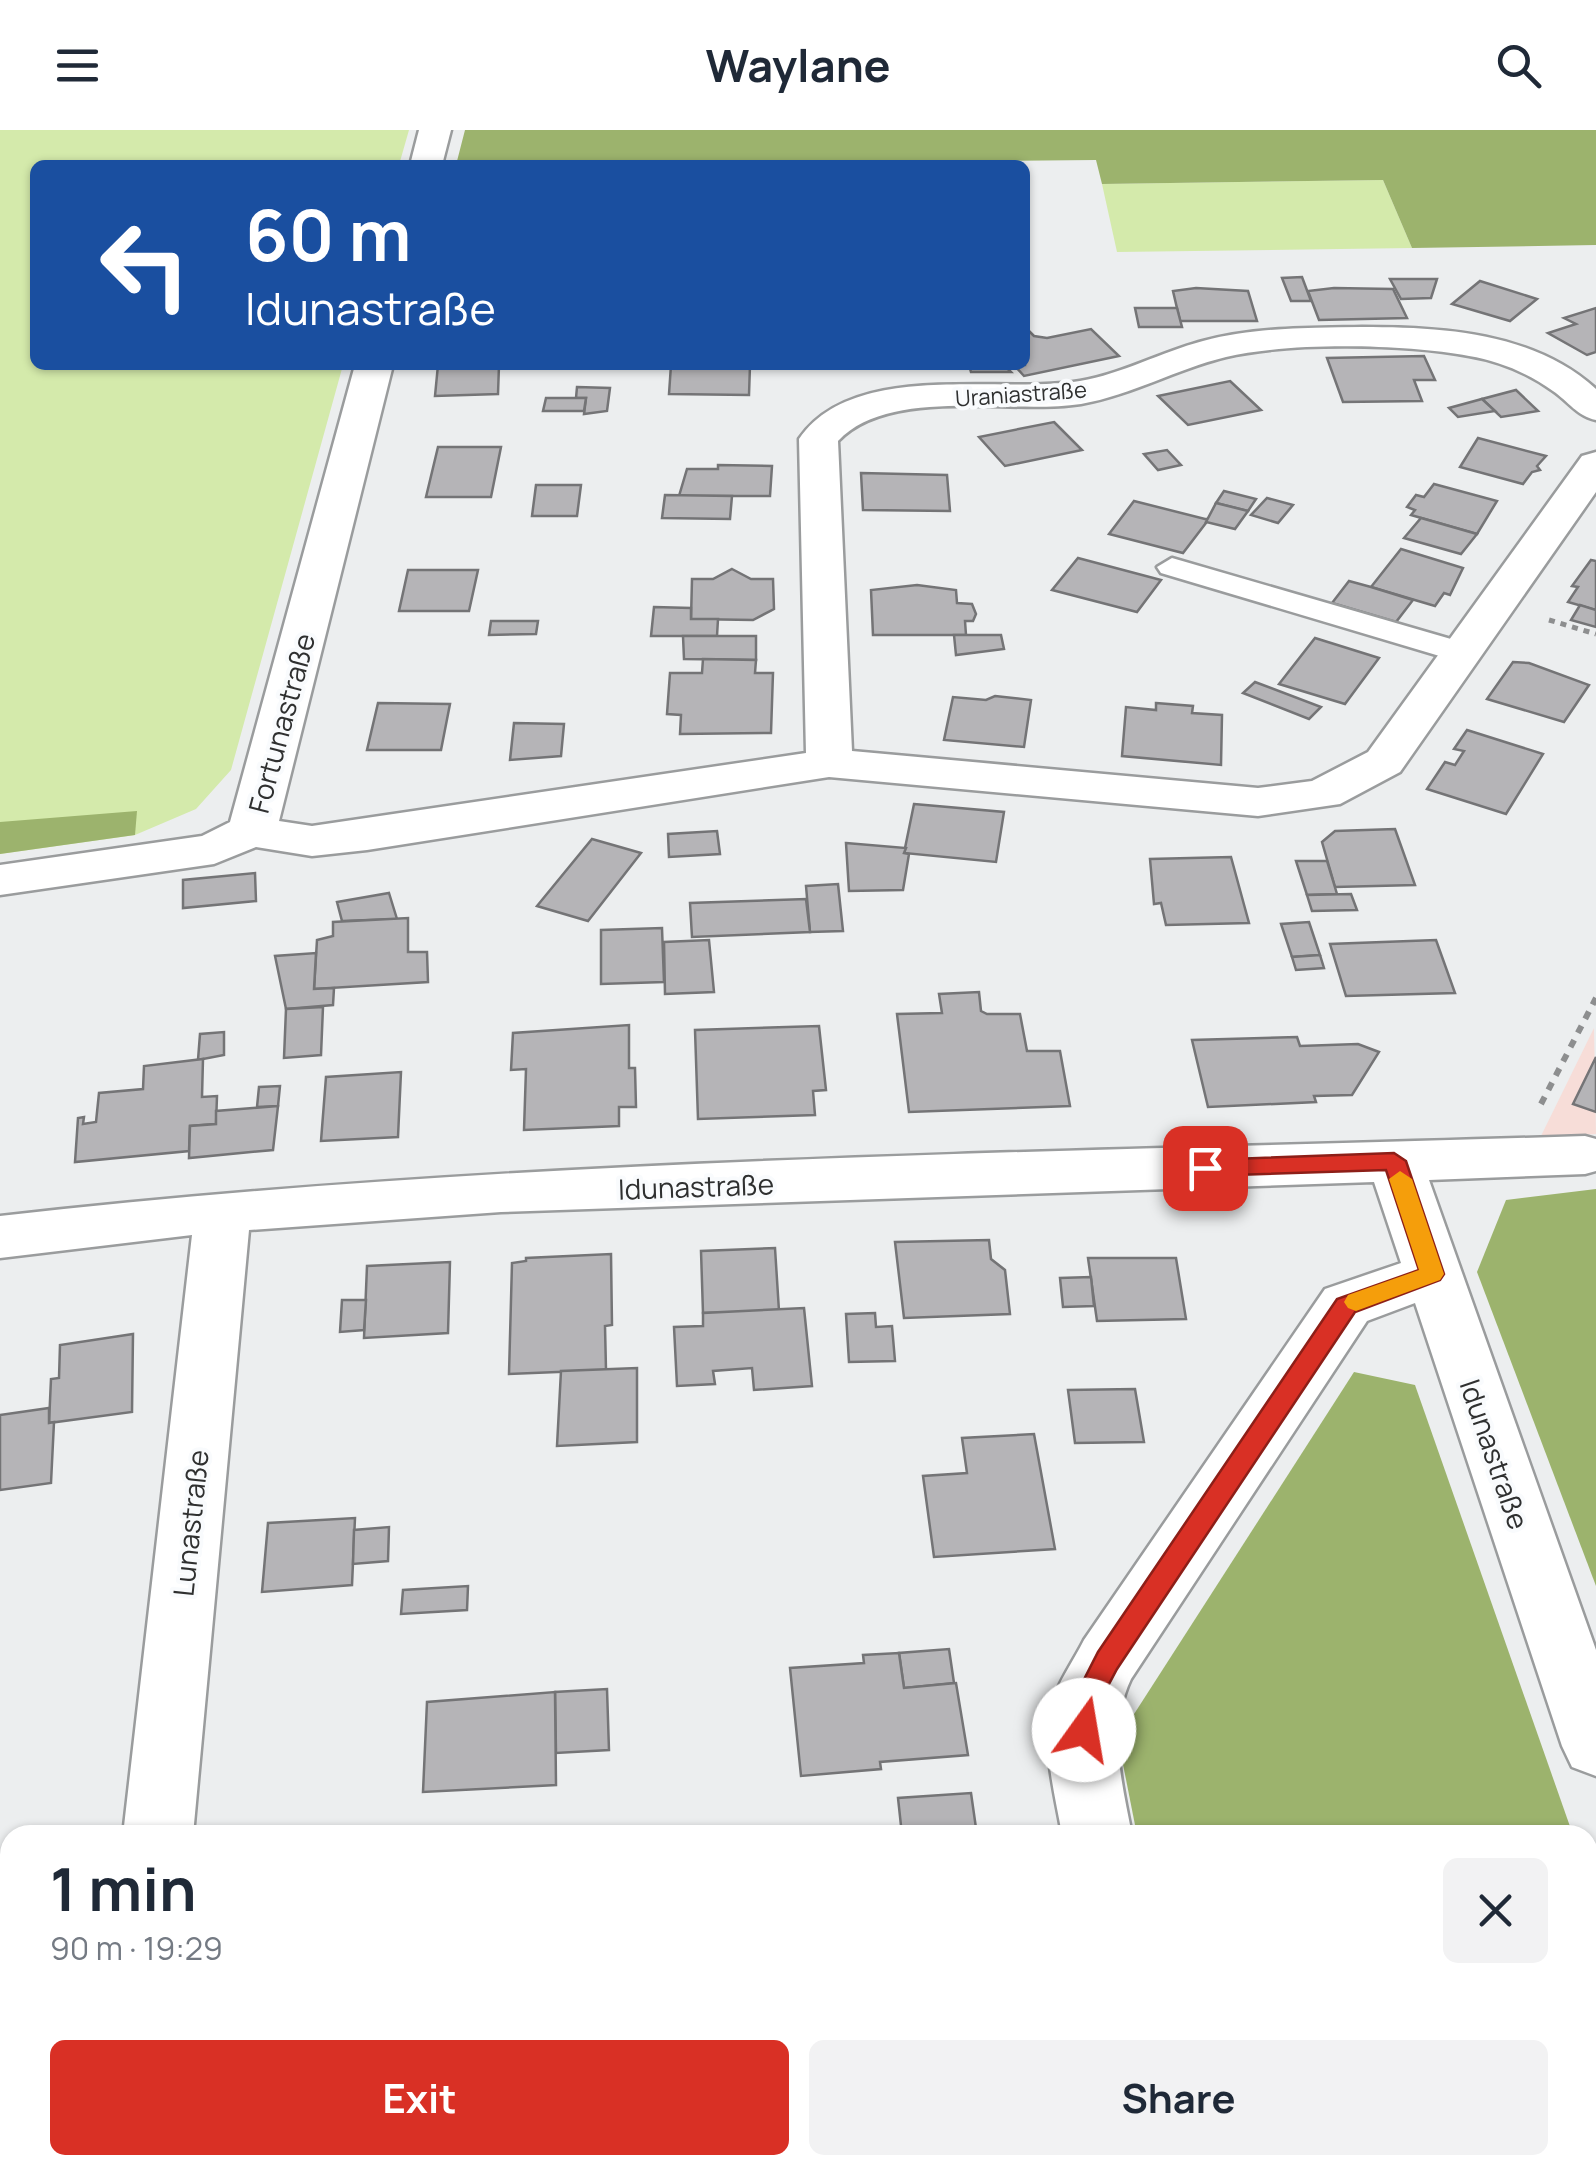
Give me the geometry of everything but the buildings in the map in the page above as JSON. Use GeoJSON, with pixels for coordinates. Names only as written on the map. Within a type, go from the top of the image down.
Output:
{"type":"FeatureCollection","features":[{"type":"Feature","properties":{"kind":"street"},"geometry":{"type":"LineString","coordinates":[[427,160],[434,130]]}},
{"type":"Feature","properties":{"kind":"street","name":"Uraniastraße"},"geometry":{"type":"LineString","coordinates":[[830,763],[818,438],[827,423],[840,413],[891,400],[1078,393],[1246,342],[1410,336],[1495,350],[1540,367],[1582,392],[1596,409]]}},
{"type":"Feature","properties":{"kind":"street","name":"Fortunastraße"},"geometry":{"type":"LineString","coordinates":[[0,880],[214,848],[250,831],[258,814],[373,370]]}},
{"type":"Feature","properties":{"kind":"street"},"geometry":{"type":"LineString","coordinates":[[250,831],[312,840],[367,835],[830,763],[1286,802],[1323,794],[1384,762],[1596,464]]}},
{"type":"Feature","properties":{"kind":"street","name":"Idunastraße"},"geometry":{"type":"LineString","coordinates":[[0,1237],[222,1211],[500,1192],[1585,1155]]}},
{"type":"Feature","properties":{"kind":"street","name":"Idunastraße"},"geometry":{"type":"LineString","coordinates":[[1394,1161],[1596,1746]]}},
{"type":"Feature","properties":{"kind":"street","name":"Lunastraße"},"geometry":{"type":"LineString","coordinates":[[159,1825],[222,1211]]}},
{"type":"Feature","properties":{"kind":"street"},"geometry":{"type":"LineString","coordinates":[[1095,1825],[1084,1758],[1086,1703],[1107,1660],[1346,1305],[1432,1274]]}},
{"type":"Feature","properties":{"kind":"lane"},"geometry":{"type":"LineString","coordinates":[[1172,567],[1464,654]]}},
{"type":"Feature","properties":{"kind":"path"},"geometry":{"type":"LineString","coordinates":[[1512,1158],[1596,998]]}},
{"type":"Feature","properties":{"kind":"shaded area"},"geometry":{"type":"Polygon","coordinates":[[[1594,1028],[1596,1134],[1540,1138],[1594,1028]]]}},
{"type":"Feature","properties":{"kind":"green space"},"geometry":{"type":"Polygon","coordinates":[[[0,130],[409,130],[400,160],[30,160],[30,370],[342,370],[231,770],[196,809],[135,835],[0,854],[0,130]]]}},
{"type":"Feature","properties":{"kind":"green space"},"geometry":{"type":"Polygon","coordinates":[[[465,130],[1596,130],[1596,245],[1412,248],[1383,180],[1102,184],[1096,160],[457,160],[465,130]]]}},
{"type":"Feature","properties":{"kind":"green space"},"geometry":{"type":"Polygon","coordinates":[[[1383,180],[1412,248],[1117,252],[1102,184],[1383,180]]]}},
{"type":"Feature","properties":{"kind":"green space"},"geometry":{"type":"Polygon","coordinates":[[[137,811],[135,835],[0,854],[0,822],[137,811]]]}},
{"type":"Feature","properties":{"kind":"green space"},"geometry":{"type":"Polygon","coordinates":[[[1596,1189],[1596,1586],[1477,1272],[1506,1200],[1596,1189]]]}},
{"type":"Feature","properties":{"kind":"green space"},"geometry":{"type":"Polygon","coordinates":[[[1354,1372],[1415,1385],[1569,1825],[1135,1825],[1118,1739],[1354,1372]]]}},
{"type":"Feature","properties":{"kind":"slow traffic"},"geometry":{"type":"LineString","coordinates":[[1356,1302],[1432,1274],[1400,1179]]}},
{"type":"Feature","properties":{"kind":"route"},"geometry":{"type":"LineString","coordinates":[[1084,1730],[1086,1703],[1107,1660],[1346,1305],[1432,1274],[1394,1161],[1205,1168]]}}]}
